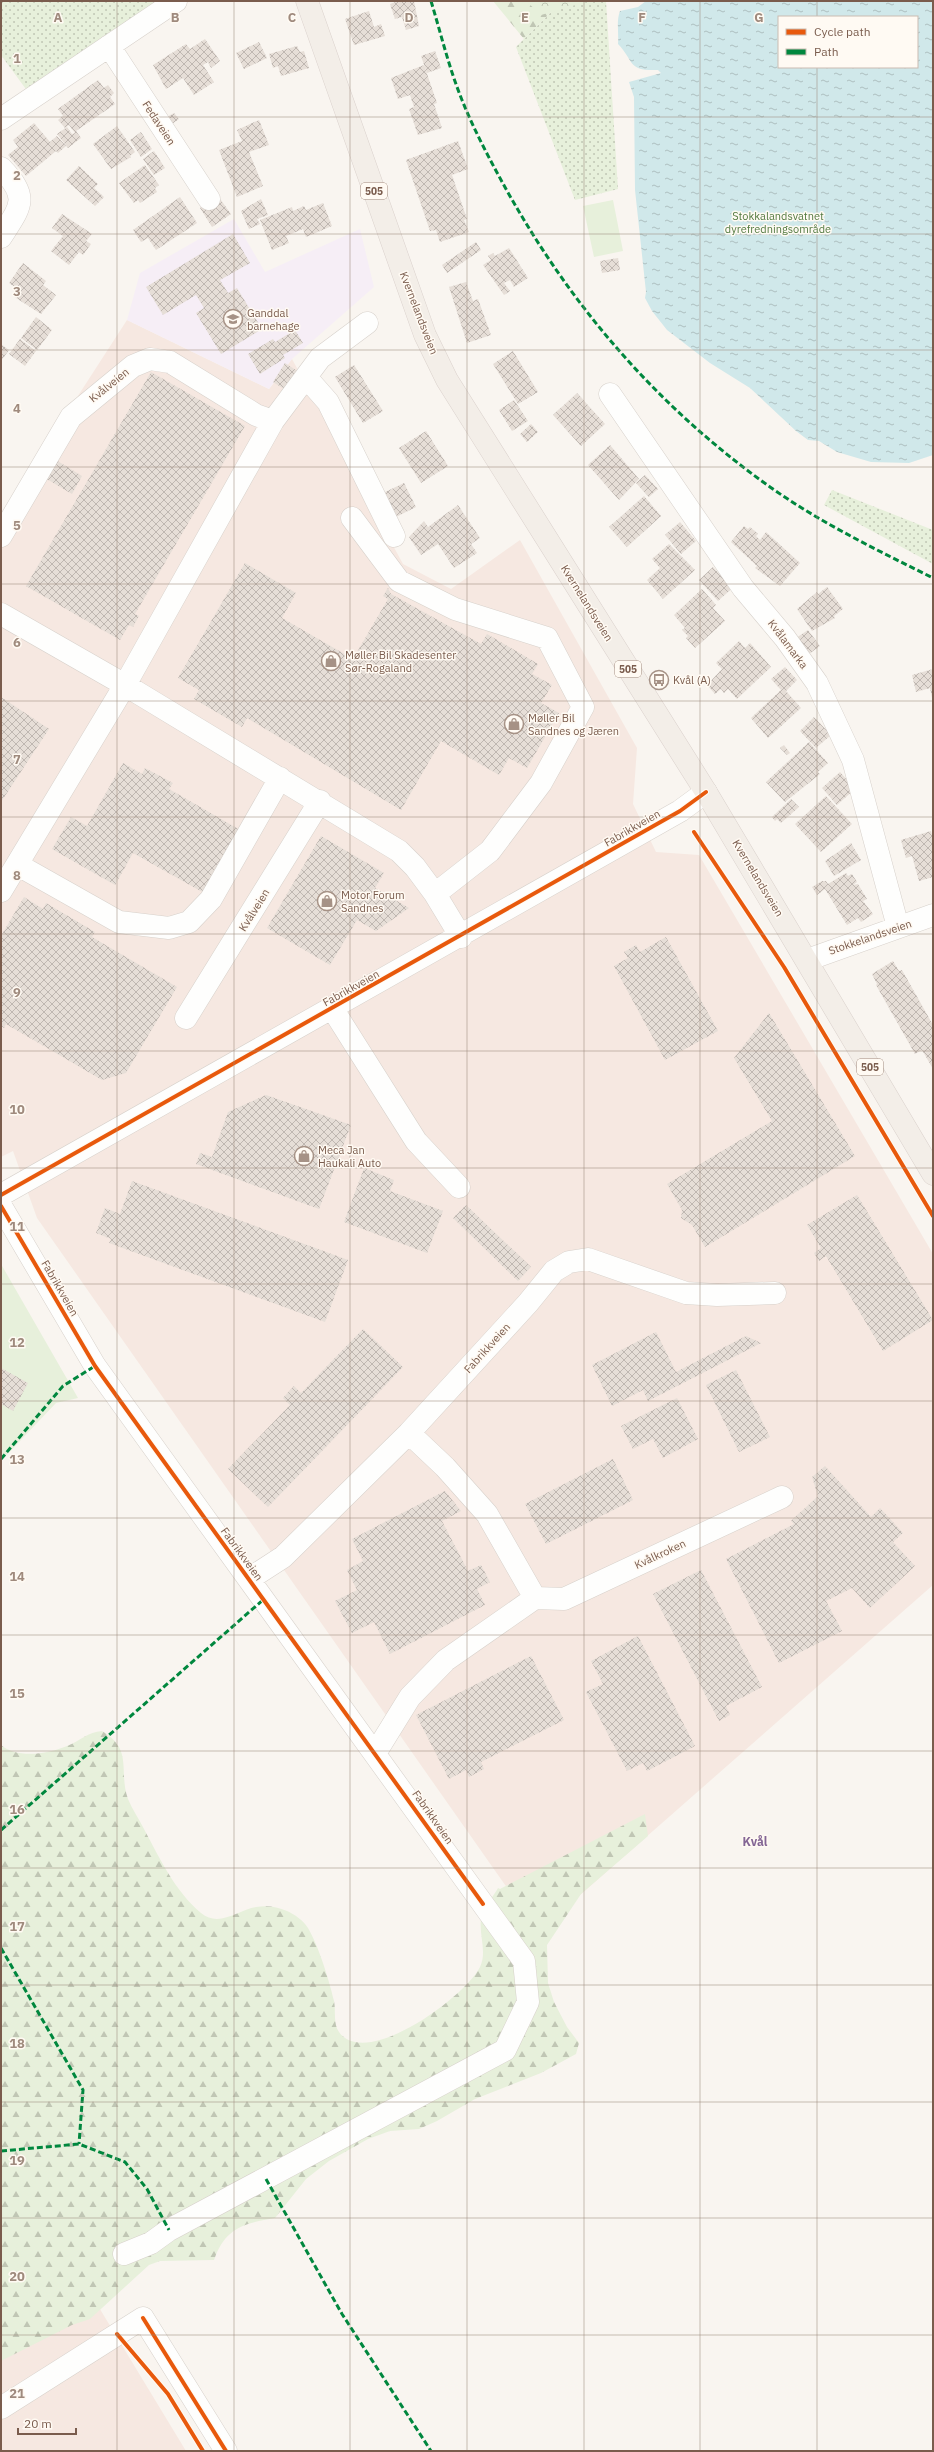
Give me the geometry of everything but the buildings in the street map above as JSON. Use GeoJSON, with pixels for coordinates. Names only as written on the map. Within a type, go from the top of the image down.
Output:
{"type":"FeatureCollection","features":[{"type":"Feature","properties":{"kind":"main road","name":"Kvernelandsveien"},"geometry":{"type":"LineString","coordinates":[[307,1],[425,335],[447,380],[706,792],[933,1174]]}},
{"type":"Feature","properties":{"kind":"street"},"geometry":{"type":"LineString","coordinates":[[1,119],[176,1]]}},
{"type":"Feature","properties":{"kind":"street","name":"Fedaveien"},"geometry":{"type":"LineString","coordinates":[[109,46],[210,199]]}},
{"type":"Feature","properties":{"kind":"street"},"geometry":{"type":"LineString","coordinates":[[1,168],[16,184],[20,198],[17,212],[1,238]]}},
{"type":"Feature","properties":{"kind":"street"},"geometry":{"type":"LineString","coordinates":[[1,891],[18,865],[125,684],[273,421],[320,358],[367,323]]}},
{"type":"Feature","properties":{"kind":"street","name":"Kvålveien"},"geometry":{"type":"LineString","coordinates":[[1,536],[71,417],[133,366],[150,359],[170,362],[256,414],[273,421]]}},
{"type":"Feature","properties":{"kind":"street"},"geometry":{"type":"LineString","coordinates":[[306,377],[328,402],[394,536]]}},
{"type":"Feature","properties":{"kind":"street","name":"Kvålamarka"},"geometry":{"type":"LineString","coordinates":[[610,394],[743,588],[785,638],[817,683],[854,760],[898,927]]}},
{"type":"Feature","properties":{"kind":"street"},"geometry":{"type":"LineString","coordinates":[[352,518],[399,581],[455,609],[547,638],[584,707],[541,782],[490,851],[435,894]]}},
{"type":"Feature","properties":{"kind":"street"},"geometry":{"type":"LineString","coordinates":[[1,614],[125,684],[320,801],[399,851],[415,867],[435,894],[460,937]]}},
{"type":"Feature","properties":{"kind":"street"},"geometry":{"type":"LineString","coordinates":[[18,865],[119,922],[169,928],[189,922],[212,899],[280,778]]}},
{"type":"Feature","properties":{"kind":"street","name":"Fabrikkveien"},"geometry":{"type":"LineString","coordinates":[[1,1195],[460,937],[680,811],[706,792]]}},
{"type":"Feature","properties":{"kind":"street","name":"Kvålveien"},"geometry":{"type":"LineString","coordinates":[[186,1018],[320,801]]}},
{"type":"Feature","properties":{"kind":"street","name":"Stokkelandsveien"},"geometry":{"type":"LineString","coordinates":[[807,960],[933,915]]}},
{"type":"Feature","properties":{"kind":"street","name":"Fabrikkveien"},"geometry":{"type":"LineString","coordinates":[[332,1008],[416,1141],[459,1187]]}},
{"type":"Feature","properties":{"kind":"street","name":"Fabrikkveien"},"geometry":{"type":"LineString","coordinates":[[1,1206],[95,1366],[376,1752],[524,1961],[528,2002],[505,2050],[169,2230],[151,2243],[124,2254]]}},
{"type":"Feature","properties":{"kind":"street","name":"Fabrikkveien"},"geometry":{"type":"LineString","coordinates":[[249,1579],[284,1557],[409,1433],[528,1303],[554,1271],[569,1262],[588,1259],[686,1293],[717,1295],[775,1293]]}},
{"type":"Feature","properties":{"kind":"street"},"geometry":{"type":"LineString","coordinates":[[376,1752],[410,1697],[446,1660],[535,1598],[487,1514],[445,1467],[409,1433]]}},
{"type":"Feature","properties":{"kind":"street","name":"Kvålkroken"},"geometry":{"type":"LineString","coordinates":[[535,1598],[564,1599],[782,1497]]}},
{"type":"Feature","properties":{"kind":"street"},"geometry":{"type":"LineString","coordinates":[[1,2408],[143,2318],[226,2451]]}},
{"type":"Feature","properties":{"kind":"shaded area"},"geometry":{"type":"Polygon","coordinates":[[[234,219],[265,272],[360,229],[374,287],[292,359],[269,389],[127,320],[140,273],[234,219]]]}},
{"type":"Feature","properties":{"kind":"shaded area"},"geometry":{"type":"Polygon","coordinates":[[[127,320],[269,389],[292,359],[403,564],[451,589],[520,540],[637,748],[633,804],[656,852],[699,855],[933,1254],[933,1585],[538,1932],[37,1218],[13,1151],[1,1157],[1,515],[127,320]]]}},
{"type":"Feature","properties":{"kind":"shaded area"},"geometry":{"type":"Polygon","coordinates":[[[92,2296],[186,2451],[1,2451],[1,2345],[92,2296]]]}},
{"type":"Feature","properties":{"kind":"green space"},"geometry":{"type":"Polygon","coordinates":[[[1,1],[160,1],[28,92],[1,55],[1,1]]]}},
{"type":"Feature","properties":{"kind":"green space"},"geometry":{"type":"Polygon","coordinates":[[[493,1],[562,1],[524,39],[493,1]]]}},
{"type":"Feature","properties":{"kind":"green space"},"geometry":{"type":"Polygon","coordinates":[[[526,1],[589,1],[541,15],[526,1]]]}},
{"type":"Feature","properties":{"kind":"green space"},"geometry":{"type":"Polygon","coordinates":[[[562,1],[606,1],[618,189],[575,200],[516,47],[562,1]]]}},
{"type":"Feature","properties":{"kind":"green space"},"geometry":{"type":"Polygon","coordinates":[[[613,200],[623,251],[594,257],[583,206],[613,200]]]}},
{"type":"Feature","properties":{"kind":"green space"},"geometry":{"type":"Polygon","coordinates":[[[832,490],[933,530],[933,564],[824,505],[832,490]]]}},
{"type":"Feature","properties":{"kind":"green space"},"geometry":{"type":"Polygon","coordinates":[[[1,1264],[78,1398],[56,1403],[1,1461],[1,1264]]]}},
{"type":"Feature","properties":{"kind":"green space"},"geometry":{"type":"Polygon","coordinates":[[[102,1731],[112,1738],[122,1753],[125,1789],[128,1799],[162,1863],[183,1895],[201,1913],[215,1919],[228,1917],[256,1907],[268,1906],[287,1911],[301,1920],[306,1925],[316,1944],[323,1964],[335,2005],[335,2021],[337,2029],[352,2041],[370,2042],[392,2036],[414,2025],[436,2011],[471,1980],[480,1967],[482,1961],[482,1915],[498,1888],[500,1889],[645,1814],[648,1836],[581,1894],[547,1945],[548,1983],[554,2002],[567,2027],[579,2043],[576,2054],[541,2073],[475,2099],[437,2121],[419,2129],[390,2131],[368,2139],[329,2161],[306,2179],[275,2218],[245,2225],[230,2234],[219,2249],[214,2260],[160,2261],[149,2265],[90,2319],[72,2325],[1,2361],[1,1745],[15,1752],[24,1754],[42,1753],[59,1749],[92,1733],[102,1731]]]}},
{"type":"Feature","properties":{"kind":"water","name":"Stokkalandsvatnet dyrefredningsområde"},"geometry":{"type":"Polygon","coordinates":[[[646,1],[933,1],[933,455],[909,463],[871,462],[837,452],[819,441],[808,440],[796,431],[750,388],[710,363],[667,330],[652,311],[645,298],[646,292],[635,190],[634,97],[629,82],[661,73],[658,70],[648,70],[636,67],[618,44],[618,23],[620,11],[638,7],[646,1]]]}},
{"type":"Feature","properties":{"kind":"marked path"},"geometry":{"type":"LineString","coordinates":[[431,1],[457,88],[482,145],[532,233],[560,275],[589,315],[621,353],[691,424],[729,456],[770,487],[829,524],[933,578]]}},
{"type":"Feature","properties":{"kind":"marked path"},"geometry":{"type":"LineString","coordinates":[[1,1459],[63,1386],[95,1366]]}},
{"type":"Feature","properties":{"kind":"marked path"},"geometry":{"type":"LineString","coordinates":[[1,1830],[264,1599]]}},
{"type":"Feature","properties":{"kind":"marked path"},"geometry":{"type":"LineString","coordinates":[[1,1948],[83,2090],[79,2144]]}},
{"type":"Feature","properties":{"kind":"marked path"},"geometry":{"type":"LineString","coordinates":[[1,2151],[79,2144],[125,2162],[147,2189],[169,2230]]}},
{"type":"Feature","properties":{"kind":"marked path"},"geometry":{"type":"LineString","coordinates":[[266,2179],[342,2314],[431,2451]]}},
{"type":"Feature","properties":{"kind":"cycle path"},"geometry":{"type":"LineString","coordinates":[[1,1195],[680,811],[706,792]]}},
{"type":"Feature","properties":{"kind":"cycle path"},"geometry":{"type":"LineString","coordinates":[[694,832],[784,967],[933,1216]]}},
{"type":"Feature","properties":{"kind":"cycle path"},"geometry":{"type":"LineString","coordinates":[[1,1206],[95,1366],[483,1904]]}},
{"type":"Feature","properties":{"kind":"cycle path"},"geometry":{"type":"LineString","coordinates":[[143,2318],[226,2451]]}},
{"type":"Feature","properties":{"kind":"cycle path"},"geometry":{"type":"LineString","coordinates":[[117,2334],[168,2394],[203,2451]]}},
{"type":"Feature","properties":{"kind":"place","name":"Ganddal barnehage"},"geometry":{"type":"Point","coordinates":[233,319]}},
{"type":"Feature","properties":{"kind":"place","name":"Møller Bil Skadesenter Sør-Rogaland"},"geometry":{"type":"Point","coordinates":[331,661]}},
{"type":"Feature","properties":{"kind":"place","name":"Kvål (A)"},"geometry":{"type":"Point","coordinates":[659,680]}},
{"type":"Feature","properties":{"kind":"place","name":"Møller Bil Sandnes og Jæren"},"geometry":{"type":"Point","coordinates":[514,724]}},
{"type":"Feature","properties":{"kind":"place","name":"Motor Forum Sandnes"},"geometry":{"type":"Point","coordinates":[327,901]}},
{"type":"Feature","properties":{"kind":"place","name":"Meca Jan Haukali Auto"},"geometry":{"type":"Point","coordinates":[304,1156]}},
{"type":"Feature","properties":{"kind":"district","name":"Kvål"},"geometry":{"type":"Point","coordinates":[755,1841]}}]}
